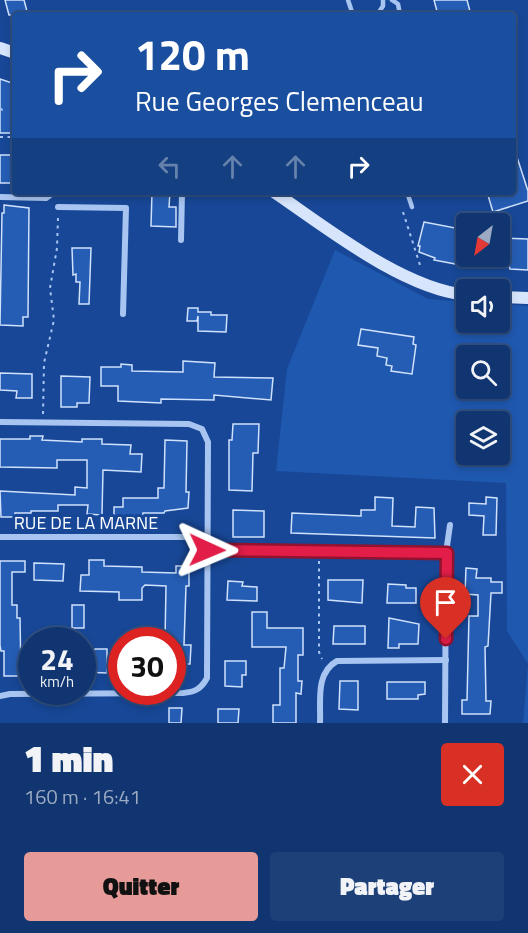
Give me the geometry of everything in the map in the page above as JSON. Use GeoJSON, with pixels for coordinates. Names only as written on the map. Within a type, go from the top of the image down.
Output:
{"type":"FeatureCollection","features":[{"type":"Feature","properties":{"kind":"main road"},"geometry":{"type":"LineString","coordinates":[[278,195],[361,251],[390,267],[439,289],[456,290]]}},
{"type":"Feature","properties":{"kind":"main road"},"geometry":{"type":"LineString","coordinates":[[510,294],[528,298]]}},
{"type":"Feature","properties":{"kind":"street"},"geometry":{"type":"LineString","coordinates":[[0,198],[39,195]]}},
{"type":"Feature","properties":{"kind":"street"},"geometry":{"type":"LineString","coordinates":[[181,240],[182,195]]}},
{"type":"Feature","properties":{"kind":"street"},"geometry":{"type":"LineString","coordinates":[[58,207],[126,208],[123,314]]}},
{"type":"Feature","properties":{"kind":"street"},"geometry":{"type":"LineString","coordinates":[[0,422],[189,424],[202,429],[208,442],[207,678],[198,690],[183,693],[10,694],[0,696]]}},
{"type":"Feature","properties":{"kind":"street"},"geometry":{"type":"LineString","coordinates":[[446,723],[447,553],[450,525]]}},
{"type":"Feature","properties":{"kind":"street","name":"RUE DE LA MARNE"},"geometry":{"type":"LineString","coordinates":[[0,537],[208,537]]}},
{"type":"Feature","properties":{"kind":"street"},"geometry":{"type":"LineString","coordinates":[[207,550],[447,553]]}},
{"type":"Feature","properties":{"kind":"street"},"geometry":{"type":"LineString","coordinates":[[320,723],[321,688],[326,670],[333,663],[343,659],[446,660]]}},
{"type":"Feature","properties":{"kind":"lane"},"geometry":{"type":"LineString","coordinates":[[392,0],[398,4],[399,12]]}},
{"type":"Feature","properties":{"kind":"lane"},"geometry":{"type":"LineString","coordinates":[[409,195],[412,207]]}},
{"type":"Feature","properties":{"kind":"path"},"geometry":{"type":"LineString","coordinates":[[43,423],[44,363],[54,320],[50,288],[57,248],[58,207]]}},
{"type":"Feature","properties":{"kind":"path"},"geometry":{"type":"LineString","coordinates":[[404,215],[420,265],[419,269]]}},
{"type":"Feature","properties":{"kind":"path"},"geometry":{"type":"LineString","coordinates":[[410,265],[427,273]]}},
{"type":"Feature","properties":{"kind":"path"},"geometry":{"type":"LineString","coordinates":[[320,552],[319,652],[326,670]]}},
{"type":"Feature","properties":{"kind":"shaded area"},"geometry":{"type":"Polygon","coordinates":[[[335,250],[428,299],[456,301],[456,333],[510,333],[510,305],[528,306],[528,664],[507,631],[506,483],[276,471],[287,369],[335,250]]]}},
{"type":"Feature","properties":{"kind":"shaded area"},"geometry":{"type":"Polygon","coordinates":[[[528,664],[528,723],[523,723],[528,664]]]}},
{"type":"Feature","properties":{"kind":"building"},"geometry":{"type":"Polygon","coordinates":[[[5,0],[24,0],[27,12],[12,12],[12,15],[9,15],[5,0]]]}},
{"type":"Feature","properties":{"kind":"building"},"geometry":{"type":"Polygon","coordinates":[[[434,0],[467,0],[470,12],[437,12],[434,0]]]}},
{"type":"Feature","properties":{"kind":"building"},"geometry":{"type":"Polygon","coordinates":[[[0,79],[12,83],[12,133],[0,133],[0,79]]]}},
{"type":"Feature","properties":{"kind":"building"},"geometry":{"type":"Polygon","coordinates":[[[516,154],[528,191],[528,201],[493,212],[488,195],[516,195],[516,154]]]}},
{"type":"Feature","properties":{"kind":"building"},"geometry":{"type":"Polygon","coordinates":[[[0,155],[12,155],[12,183],[0,183],[0,155]]]}},
{"type":"Feature","properties":{"kind":"building"},"geometry":{"type":"Polygon","coordinates":[[[152,195],[170,195],[169,207],[176,207],[176,227],[151,226],[152,195]]]}},
{"type":"Feature","properties":{"kind":"building"},"geometry":{"type":"Polygon","coordinates":[[[4,205],[29,208],[28,317],[23,317],[23,326],[0,325],[4,205]]]}},
{"type":"Feature","properties":{"kind":"building"},"geometry":{"type":"Polygon","coordinates":[[[424,222],[456,228],[456,264],[434,260],[435,258],[419,252],[420,246],[418,246],[424,222]]]}},
{"type":"Feature","properties":{"kind":"building"},"geometry":{"type":"Polygon","coordinates":[[[510,238],[528,239],[528,270],[510,269],[510,238]]]}},
{"type":"Feature","properties":{"kind":"building"},"geometry":{"type":"Polygon","coordinates":[[[72,248],[91,248],[89,304],[79,304],[80,282],[76,282],[76,274],[73,275],[72,248]]]}},
{"type":"Feature","properties":{"kind":"building"},"geometry":{"type":"Polygon","coordinates":[[[188,308],[198,308],[198,312],[211,312],[211,315],[227,315],[226,332],[198,331],[198,316],[197,321],[187,321],[188,308]]]}},
{"type":"Feature","properties":{"kind":"building"},"geometry":{"type":"Polygon","coordinates":[[[361,329],[414,337],[413,344],[416,345],[412,374],[391,371],[392,366],[386,365],[387,358],[377,356],[378,348],[358,345],[361,329]]]}},
{"type":"Feature","properties":{"kind":"building"},"geometry":{"type":"Polygon","coordinates":[[[183,361],[215,363],[214,377],[273,378],[271,400],[214,395],[214,400],[161,399],[161,403],[118,401],[118,386],[101,386],[101,367],[121,367],[121,364],[132,365],[132,371],[183,372],[183,361]]]}},
{"type":"Feature","properties":{"kind":"building"},"geometry":{"type":"Polygon","coordinates":[[[0,373],[32,374],[32,398],[16,398],[17,391],[0,390],[0,373]]]}},
{"type":"Feature","properties":{"kind":"building"},"geometry":{"type":"Polygon","coordinates":[[[61,376],[90,377],[89,403],[77,403],[77,407],[61,407],[61,376]]]}},
{"type":"Feature","properties":{"kind":"building"},"geometry":{"type":"Polygon","coordinates":[[[233,424],[259,424],[258,453],[253,453],[252,491],[229,490],[229,440],[232,440],[233,424]]]}},
{"type":"Feature","properties":{"kind":"building"},"geometry":{"type":"Polygon","coordinates":[[[30,436],[43,436],[42,440],[82,442],[82,439],[102,439],[102,444],[131,445],[130,454],[142,454],[141,472],[103,470],[102,515],[87,514],[88,505],[58,505],[58,511],[31,511],[31,513],[15,513],[15,517],[1,517],[0,491],[75,495],[75,487],[87,488],[87,460],[57,460],[57,468],[0,467],[0,439],[30,439],[30,436]]]}},
{"type":"Feature","properties":{"kind":"building"},"geometry":{"type":"Polygon","coordinates":[[[165,440],[187,441],[188,508],[164,513],[143,513],[143,518],[114,517],[114,507],[123,507],[123,498],[158,498],[158,488],[164,488],[165,440]]]}},
{"type":"Feature","properties":{"kind":"building"},"geometry":{"type":"Polygon","coordinates":[[[375,497],[393,498],[392,526],[415,527],[416,507],[434,508],[435,538],[291,533],[292,513],[361,516],[361,510],[375,510],[375,497]]]}},
{"type":"Feature","properties":{"kind":"building"},"geometry":{"type":"Polygon","coordinates":[[[486,497],[497,498],[496,535],[483,535],[484,516],[469,515],[469,503],[486,504],[486,497]]]}},
{"type":"Feature","properties":{"kind":"building"},"geometry":{"type":"Polygon","coordinates":[[[233,510],[264,511],[264,537],[233,537],[233,510]]]}},
{"type":"Feature","properties":{"kind":"building"},"geometry":{"type":"Polygon","coordinates":[[[89,560],[104,560],[104,566],[142,567],[142,572],[176,573],[176,566],[189,566],[185,627],[165,627],[166,586],[145,585],[142,588],[142,600],[119,600],[119,592],[80,591],[81,575],[89,575],[89,560]]]}},
{"type":"Feature","properties":{"kind":"building"},"geometry":{"type":"Polygon","coordinates":[[[0,561],[25,561],[25,572],[12,572],[12,605],[17,605],[17,618],[20,618],[18,676],[4,676],[4,651],[1,651],[0,561]]]}},
{"type":"Feature","properties":{"kind":"building"},"geometry":{"type":"Polygon","coordinates":[[[34,563],[64,564],[63,581],[34,580],[34,563]]]}},
{"type":"Feature","properties":{"kind":"building"},"geometry":{"type":"Polygon","coordinates":[[[466,568],[477,569],[476,578],[491,578],[491,582],[502,582],[502,593],[491,593],[488,646],[485,647],[486,701],[491,701],[490,714],[462,714],[462,700],[467,700],[469,616],[478,616],[478,595],[465,594],[466,568]]]}},
{"type":"Feature","properties":{"kind":"building"},"geometry":{"type":"Polygon","coordinates":[[[328,580],[363,580],[362,603],[328,600],[328,580]]]}},
{"type":"Feature","properties":{"kind":"building"},"geometry":{"type":"Polygon","coordinates":[[[228,581],[243,582],[242,586],[257,587],[257,601],[227,600],[228,581]]]}},
{"type":"Feature","properties":{"kind":"building"},"geometry":{"type":"Polygon","coordinates":[[[388,584],[416,588],[416,603],[387,603],[388,584]]]}},
{"type":"Feature","properties":{"kind":"building"},"geometry":{"type":"Polygon","coordinates":[[[72,605],[84,605],[84,627],[72,627],[72,605]]]}},
{"type":"Feature","properties":{"kind":"building"},"geometry":{"type":"Polygon","coordinates":[[[252,612],[267,612],[267,628],[303,628],[303,655],[298,655],[298,681],[302,681],[301,694],[296,693],[296,723],[273,723],[273,705],[280,705],[280,668],[284,668],[286,647],[252,647],[252,612]]]}},
{"type":"Feature","properties":{"kind":"building"},"geometry":{"type":"Polygon","coordinates":[[[389,618],[419,624],[418,644],[399,644],[399,648],[388,648],[389,618]]]}},
{"type":"Feature","properties":{"kind":"building"},"geometry":{"type":"Polygon","coordinates":[[[334,626],[365,626],[365,644],[333,644],[334,626]]]}},
{"type":"Feature","properties":{"kind":"building"},"geometry":{"type":"Polygon","coordinates":[[[186,645],[191,645],[190,664],[186,664],[186,645]]]}},
{"type":"Feature","properties":{"kind":"building"},"geometry":{"type":"Polygon","coordinates":[[[96,649],[107,649],[107,673],[96,673],[96,649]]]}},
{"type":"Feature","properties":{"kind":"building"},"geometry":{"type":"Polygon","coordinates":[[[225,661],[246,661],[246,675],[242,675],[242,687],[225,686],[225,661]]]}},
{"type":"Feature","properties":{"kind":"building"},"geometry":{"type":"Polygon","coordinates":[[[340,681],[358,681],[358,710],[339,709],[340,681]]]}},
{"type":"Feature","properties":{"kind":"building"},"geometry":{"type":"Polygon","coordinates":[[[387,682],[425,682],[425,694],[418,695],[418,699],[387,699],[387,682]]]}},
{"type":"Feature","properties":{"kind":"building"},"geometry":{"type":"Polygon","coordinates":[[[169,708],[182,708],[181,723],[169,723],[169,708]]]}},
{"type":"Feature","properties":{"kind":"building"},"geometry":{"type":"Polygon","coordinates":[[[218,709],[239,709],[238,723],[218,723],[218,709]]]}},
{"type":"Feature","properties":{"kind":"route"},"geometry":{"type":"LineString","coordinates":[[207,550],[447,553],[446,639]]}}]}
